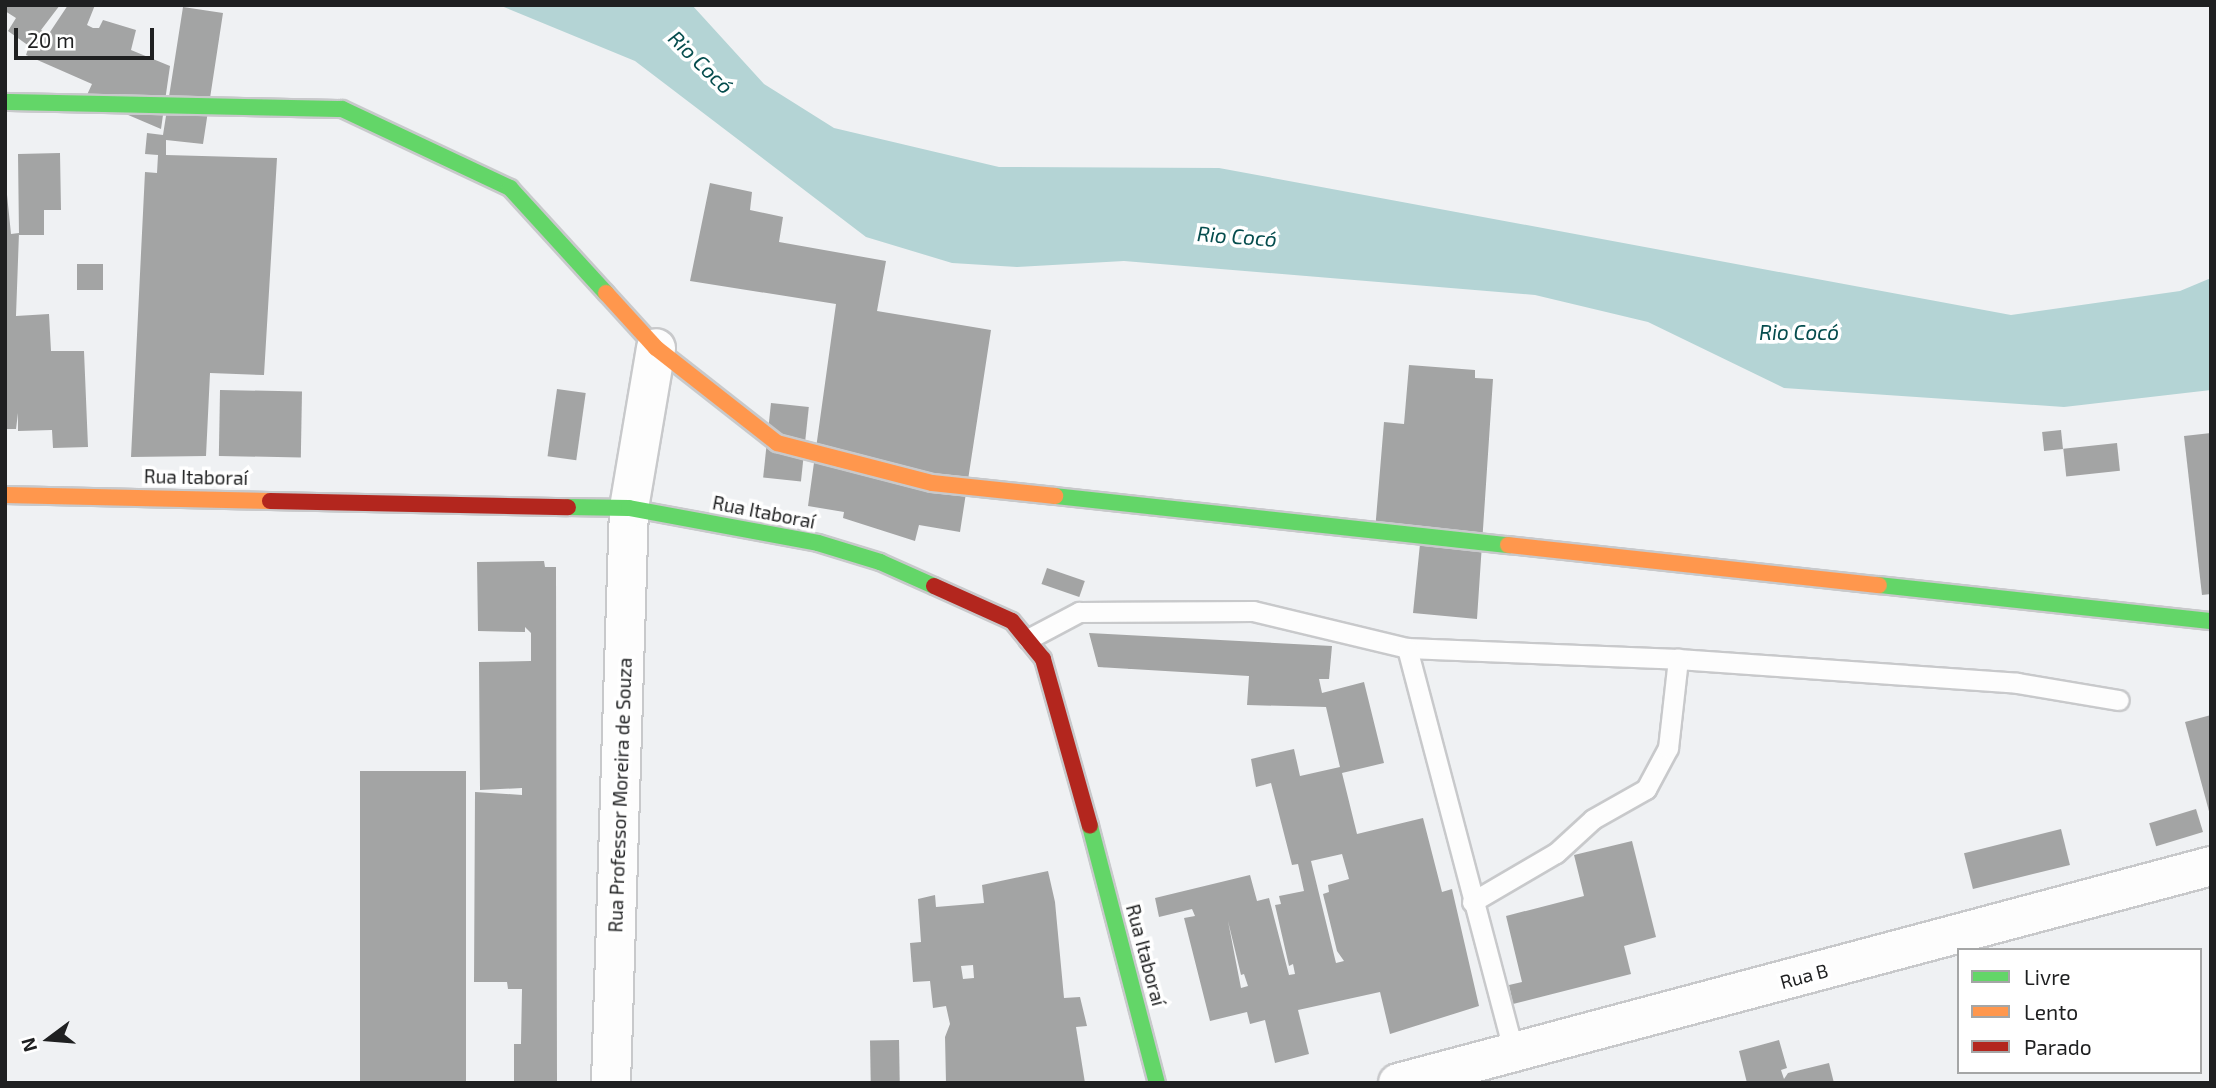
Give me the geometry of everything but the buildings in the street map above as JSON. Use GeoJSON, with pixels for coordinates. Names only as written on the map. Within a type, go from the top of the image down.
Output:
{"type":"FeatureCollection","features":[{"type":"Feature","properties":{"kind":"street"},"geometry":{"type":"LineString","coordinates":[[5,102],[342,109],[510,188],[656,348],[777,443],[932,483],[2211,621]]}},
{"type":"Feature","properties":{"kind":"street","name":"Rua Professor Moreira de Souza"},"geometry":{"type":"LineString","coordinates":[[611,1083],[629,508],[656,348]]}},
{"type":"Feature","properties":{"kind":"street","name":"Rua Itaboraí"},"geometry":{"type":"LineString","coordinates":[[5,495],[629,508],[818,543],[880,562],[1012,621],[1028,639],[1052,679],[1157,1083]]}},
{"type":"Feature","properties":{"kind":"street","name":"Rua B"},"geometry":{"type":"LineString","coordinates":[[1398,1083],[2211,866]]}},
{"type":"Feature","properties":{"kind":"lane"},"geometry":{"type":"LineString","coordinates":[[1028,639],[1079,612],[1254,611],[1406,648],[1678,659],[2017,683],[2119,700]]}},
{"type":"Feature","properties":{"kind":"lane"},"geometry":{"type":"LineString","coordinates":[[1406,648],[1514,1053]]}},
{"type":"Feature","properties":{"kind":"lane"},"geometry":{"type":"LineString","coordinates":[[1472,902],[1556,853],[1593,819],[1646,789],[1668,748],[1678,659]]}},
{"type":"Feature","properties":{"kind":"water","name":"Rio Cocó"},"geometry":{"type":"Polygon","coordinates":[[[499,5],[692,5],[764,84],[834,128],[999,167],[1219,168],[2011,315],[2180,291],[2211,278],[2211,390],[2064,407],[1784,388],[1648,322],[1535,295],[1124,261],[1017,267],[952,263],[866,237],[635,61],[499,5]]]}},
{"type":"Feature","properties":{"kind":"traffic: fast"},"geometry":{"type":"LineString","coordinates":[[5,102],[342,109],[510,188],[606,293]]}},
{"type":"Feature","properties":{"kind":"traffic: fast"},"geometry":{"type":"LineString","coordinates":[[1055,496],[1508,545]]}},
{"type":"Feature","properties":{"kind":"traffic: fast"},"geometry":{"type":"LineString","coordinates":[[568,507],[629,508],[818,543],[880,562],[934,586]]}},
{"type":"Feature","properties":{"kind":"traffic: fast"},"geometry":{"type":"LineString","coordinates":[[1879,585],[2211,621]]}},
{"type":"Feature","properties":{"kind":"traffic: fast"},"geometry":{"type":"LineString","coordinates":[[1090,826],[1157,1083]]}},
{"type":"Feature","properties":{"kind":"traffic: slow"},"geometry":{"type":"LineString","coordinates":[[606,293],[656,348],[777,443],[932,483],[1055,496]]}},
{"type":"Feature","properties":{"kind":"traffic: slow"},"geometry":{"type":"LineString","coordinates":[[5,495],[270,501]]}},
{"type":"Feature","properties":{"kind":"traffic: slow"},"geometry":{"type":"LineString","coordinates":[[1508,545],[1879,585]]}},
{"type":"Feature","properties":{"kind":"traffic: jam"},"geometry":{"type":"LineString","coordinates":[[270,501],[568,507]]}},
{"type":"Feature","properties":{"kind":"traffic: jam"},"geometry":{"type":"LineString","coordinates":[[934,586],[1012,621],[1043,659],[1090,826]]}}]}
